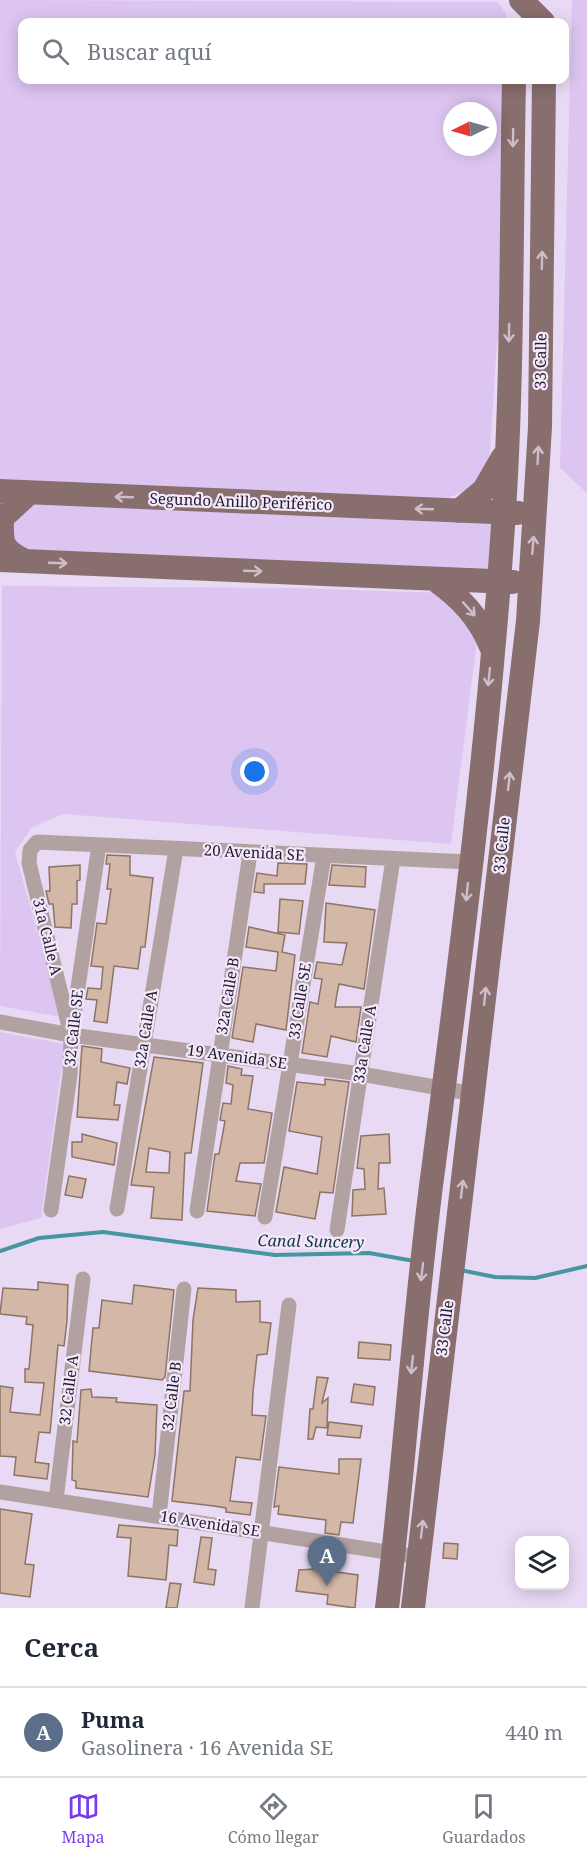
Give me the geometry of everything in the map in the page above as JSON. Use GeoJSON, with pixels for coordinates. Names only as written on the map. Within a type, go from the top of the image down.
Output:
{"type":"FeatureCollection","features":[{"type":"Feature","properties":{"kind":"main road"},"geometry":{"type":"LineString","coordinates":[[515,18],[516,0]]}},
{"type":"Feature","properties":{"kind":"main road"},"geometry":{"type":"LineString","coordinates":[[521,0],[540,18]]}},
{"type":"Feature","properties":{"kind":"main road"},"geometry":{"type":"LineString","coordinates":[[544,18],[545,0]]}},
{"type":"Feature","properties":{"kind":"main road","name":"33 Calle"},"geometry":{"type":"LineString","coordinates":[[387,1608],[418,1307],[445,1090],[492,650],[482,512],[507,449],[514,84]]}},
{"type":"Feature","properties":{"kind":"main road","name":"33 Calle"},"geometry":{"type":"LineString","coordinates":[[413,1608],[454,1247],[474,1094],[530,583],[540,427],[544,84]]}},
{"type":"Feature","properties":{"kind":"main road"},"geometry":{"type":"LineString","coordinates":[[482,512],[484,490],[498,471],[507,449]]}},
{"type":"Feature","properties":{"kind":"main road","name":"Segundo Anillo Periférico"},"geometry":{"type":"LineString","coordinates":[[0,491],[536,513]]}},
{"type":"Feature","properties":{"kind":"main road"},"geometry":{"type":"LineString","coordinates":[[26,561],[9,553],[1,538],[1,528],[2,518],[29,493]]}},
{"type":"Feature","properties":{"kind":"main road"},"geometry":{"type":"LineString","coordinates":[[0,560],[530,583]]}},
{"type":"Feature","properties":{"kind":"main road"},"geometry":{"type":"LineString","coordinates":[[434,579],[458,596],[477,618],[492,650]]}},
{"type":"Feature","properties":{"kind":"street","name":"20 Avenida SE"},"geometry":{"type":"LineString","coordinates":[[38,842],[470,862]]}},
{"type":"Feature","properties":{"kind":"street","name":"31a Calle A"},"geometry":{"type":"LineString","coordinates":[[38,842],[30,850],[29,863],[71,1035]]}},
{"type":"Feature","properties":{"kind":"street","name":"32 Calle SE"},"geometry":{"type":"LineString","coordinates":[[51,1210],[70,1075],[71,1035],[99,845]]}},
{"type":"Feature","properties":{"kind":"street","name":"32a Calle A"},"geometry":{"type":"LineString","coordinates":[[117,1209],[176,849]]}},
{"type":"Feature","properties":{"kind":"street","name":"32a Calle B"},"geometry":{"type":"LineString","coordinates":[[197,1211],[250,853]]}},
{"type":"Feature","properties":{"kind":"street","name":"33 Calle SE"},"geometry":{"type":"LineString","coordinates":[[265,1217],[324,856]]}},
{"type":"Feature","properties":{"kind":"street","name":"33a Calle A"},"geometry":{"type":"LineString","coordinates":[[337,1230],[393,859]]}},
{"type":"Feature","properties":{"kind":"street","name":"19 Avenida SE"},"geometry":{"type":"LineString","coordinates":[[0,1022],[71,1035],[361,1074],[474,1094]]}},
{"type":"Feature","properties":{"kind":"street","name":"32 Calle A"},"geometry":{"type":"LineString","coordinates":[[56,1500],[83,1279]]}},
{"type":"Feature","properties":{"kind":"street","name":"32 Calle B"},"geometry":{"type":"LineString","coordinates":[[159,1510],[184,1289]]}},
{"type":"Feature","properties":{"kind":"street"},"geometry":{"type":"LineString","coordinates":[[252,1608],[289,1305]]}},
{"type":"Feature","properties":{"kind":"street","name":"16 Avenida SE"},"geometry":{"type":"LineString","coordinates":[[0,1492],[159,1510],[260,1531],[419,1557]]}},
{"type":"Feature","properties":{"kind":"shaded area"},"geometry":{"type":"Polygon","coordinates":[[[0,0],[497,2],[506,13],[506,18],[18,18],[18,84],[506,84],[505,318],[497,342],[489,466],[470,489],[448,498],[0,479],[0,0]]]}},
{"type":"Feature","properties":{"kind":"shaded area"},"geometry":{"type":"Polygon","coordinates":[[[572,0],[587,0],[587,493],[560,468],[572,0]]]}},
{"type":"Feature","properties":{"kind":"shaded area"},"geometry":{"type":"Polygon","coordinates":[[[29,499],[503,514],[499,578],[26,561],[4,519],[29,499]]]}},
{"type":"Feature","properties":{"kind":"shaded area"},"geometry":{"type":"Polygon","coordinates":[[[2,586],[290,588],[446,593],[477,640],[451,844],[63,814],[31,828],[15,852],[61,1017],[0,1006],[2,586]]]}},
{"type":"Feature","properties":{"kind":"shaded area"},"geometry":{"type":"Polygon","coordinates":[[[0,1032],[65,1044],[41,1218],[0,1229],[0,1032]]]}},
{"type":"Feature","properties":{"kind":"building"},"geometry":{"type":"Polygon","coordinates":[[[107,855],[130,856],[130,875],[153,878],[145,947],[141,947],[138,969],[114,966],[107,1023],[94,1021],[97,1000],[86,999],[88,988],[101,989],[103,967],[91,966],[97,923],[106,924],[111,889],[107,889],[110,864],[106,864],[107,855]]]}},
{"type":"Feature","properties":{"kind":"building"},"geometry":{"type":"Polygon","coordinates":[[[278,863],[307,864],[305,884],[264,884],[264,893],[254,892],[257,873],[277,876],[278,863]]]}},
{"type":"Feature","properties":{"kind":"building"},"geometry":{"type":"Polygon","coordinates":[[[80,865],[77,904],[72,904],[71,928],[55,927],[53,904],[49,904],[46,891],[50,891],[49,867],[80,865]]]}},
{"type":"Feature","properties":{"kind":"building"},"geometry":{"type":"Polygon","coordinates":[[[332,865],[366,867],[365,887],[329,885],[332,865]]]}},
{"type":"Feature","properties":{"kind":"building"},"geometry":{"type":"Polygon","coordinates":[[[280,899],[303,901],[299,934],[278,932],[280,899]]]}},
{"type":"Feature","properties":{"kind":"building"},"geometry":{"type":"Polygon","coordinates":[[[326,903],[375,910],[364,989],[339,984],[335,1007],[361,1007],[356,1042],[331,1036],[327,1057],[302,1053],[310,1002],[318,1004],[322,979],[314,978],[317,962],[342,965],[347,943],[324,942],[326,903]]]}},
{"type":"Feature","properties":{"kind":"building"},"geometry":{"type":"Polygon","coordinates":[[[249,927],[285,935],[282,952],[295,955],[286,1030],[256,1024],[253,1042],[232,1038],[243,967],[276,971],[278,952],[246,947],[249,927]]]}},
{"type":"Feature","properties":{"kind":"building"},"geometry":{"type":"Polygon","coordinates":[[[82,1046],[102,1049],[101,1062],[130,1068],[127,1084],[117,1082],[114,1105],[120,1105],[118,1120],[77,1117],[82,1046]]]}},
{"type":"Feature","properties":{"kind":"building"},"geometry":{"type":"Polygon","coordinates":[[[154,1057],[203,1063],[191,1153],[185,1153],[182,1220],[151,1218],[154,1187],[131,1185],[154,1057]],[[149,1148],[146,1172],[169,1173],[170,1152],[149,1148]]]}},
{"type":"Feature","properties":{"kind":"building"},"geometry":{"type":"Polygon","coordinates":[[[228,1066],[242,1069],[241,1075],[253,1076],[248,1109],[272,1113],[264,1163],[240,1163],[236,1181],[261,1184],[255,1216],[207,1211],[215,1154],[219,1154],[225,1121],[220,1120],[223,1103],[231,1104],[233,1085],[226,1083],[228,1066]]]}},
{"type":"Feature","properties":{"kind":"building"},"geometry":{"type":"Polygon","coordinates":[[[325,1079],[349,1082],[333,1193],[320,1192],[315,1219],[276,1212],[284,1167],[317,1174],[322,1137],[289,1131],[297,1082],[325,1085],[325,1079]]]}},
{"type":"Feature","properties":{"kind":"building"},"geometry":{"type":"Polygon","coordinates":[[[82,1134],[117,1143],[114,1165],[72,1157],[72,1142],[82,1142],[82,1134]]]}},
{"type":"Feature","properties":{"kind":"building"},"geometry":{"type":"Polygon","coordinates":[[[389,1134],[390,1163],[379,1163],[378,1189],[384,1188],[386,1214],[352,1216],[353,1190],[365,1189],[364,1169],[357,1168],[361,1136],[389,1134]]]}},
{"type":"Feature","properties":{"kind":"building"},"geometry":{"type":"Polygon","coordinates":[[[69,1176],[86,1179],[82,1198],[65,1195],[69,1176]]]}},
{"type":"Feature","properties":{"kind":"building"},"geometry":{"type":"Polygon","coordinates":[[[38,1282],[68,1285],[64,1346],[58,1345],[50,1433],[39,1432],[35,1462],[49,1464],[47,1479],[14,1475],[16,1457],[0,1456],[0,1386],[13,1388],[10,1412],[40,1415],[44,1383],[25,1382],[25,1369],[29,1369],[33,1325],[26,1324],[27,1317],[0,1314],[3,1288],[38,1290],[38,1282]]]}},
{"type":"Feature","properties":{"kind":"building"},"geometry":{"type":"Polygon","coordinates":[[[134,1285],[174,1290],[165,1377],[162,1380],[89,1371],[93,1328],[99,1328],[102,1300],[132,1304],[134,1285]]]}},
{"type":"Feature","properties":{"kind":"building"},"geometry":{"type":"Polygon","coordinates":[[[198,1288],[236,1290],[236,1302],[260,1301],[260,1322],[271,1323],[267,1354],[257,1355],[253,1392],[252,1415],[266,1416],[260,1460],[236,1457],[230,1501],[252,1503],[250,1515],[226,1512],[226,1508],[172,1501],[184,1391],[190,1391],[193,1320],[198,1288]]]}},
{"type":"Feature","properties":{"kind":"building"},"geometry":{"type":"Polygon","coordinates":[[[359,1342],[391,1345],[390,1360],[358,1358],[359,1342]]]}},
{"type":"Feature","properties":{"kind":"building"},"geometry":{"type":"Polygon","coordinates":[[[317,1377],[328,1378],[322,1403],[328,1398],[327,1428],[316,1427],[313,1439],[308,1439],[310,1409],[313,1409],[317,1377]]]}},
{"type":"Feature","properties":{"kind":"building"},"geometry":{"type":"Polygon","coordinates":[[[354,1384],[375,1387],[373,1405],[351,1402],[354,1384]]]}},
{"type":"Feature","properties":{"kind":"building"},"geometry":{"type":"Polygon","coordinates":[[[91,1389],[92,1397],[117,1398],[116,1402],[157,1405],[155,1455],[148,1497],[76,1488],[76,1481],[72,1480],[73,1441],[77,1442],[81,1390],[91,1389]]]}},
{"type":"Feature","properties":{"kind":"building"},"geometry":{"type":"Polygon","coordinates":[[[329,1422],[362,1426],[360,1438],[327,1435],[329,1422]]]}},
{"type":"Feature","properties":{"kind":"building"},"geometry":{"type":"Polygon","coordinates":[[[339,1459],[361,1459],[353,1523],[341,1522],[339,1535],[325,1533],[326,1520],[278,1514],[279,1506],[274,1507],[279,1467],[339,1474],[339,1459]]]}},
{"type":"Feature","properties":{"kind":"building"},"geometry":{"type":"Polygon","coordinates":[[[0,1509],[32,1514],[25,1564],[34,1565],[30,1597],[0,1593],[0,1509]]]}},
{"type":"Feature","properties":{"kind":"building"},"geometry":{"type":"Polygon","coordinates":[[[119,1525],[178,1530],[177,1546],[169,1545],[166,1580],[128,1576],[131,1538],[117,1537],[119,1525]]]}},
{"type":"Feature","properties":{"kind":"building"},"geometry":{"type":"Polygon","coordinates":[[[201,1537],[212,1538],[208,1569],[216,1570],[214,1585],[194,1582],[201,1537]]]}},
{"type":"Feature","properties":{"kind":"building"},"geometry":{"type":"Polygon","coordinates":[[[444,1543],[458,1544],[457,1559],[443,1558],[444,1543]]]}},
{"type":"Feature","properties":{"kind":"building"},"geometry":{"type":"Polygon","coordinates":[[[315,1569],[358,1575],[355,1608],[327,1604],[328,1595],[296,1591],[299,1570],[315,1569]]]}},
{"type":"Feature","properties":{"kind":"building"},"geometry":{"type":"Polygon","coordinates":[[[170,1583],[181,1584],[177,1608],[166,1608],[170,1583]]]}},
{"type":"Feature","properties":{"kind":"waterway","name":"Canal Suncery"},"geometry":{"type":"LineString","coordinates":[[0,1251],[39,1238],[103,1232],[275,1255],[369,1253],[414,1261]]}},
{"type":"Feature","properties":{"kind":"waterway","name":"Canal Suncery"},"geometry":{"type":"LineString","coordinates":[[460,1270],[495,1277],[535,1278],[587,1266]]}},
{"type":"Feature","properties":{"kind":"place","name":"Puma"},"geometry":{"type":"Point","coordinates":[327,1586]}}]}
